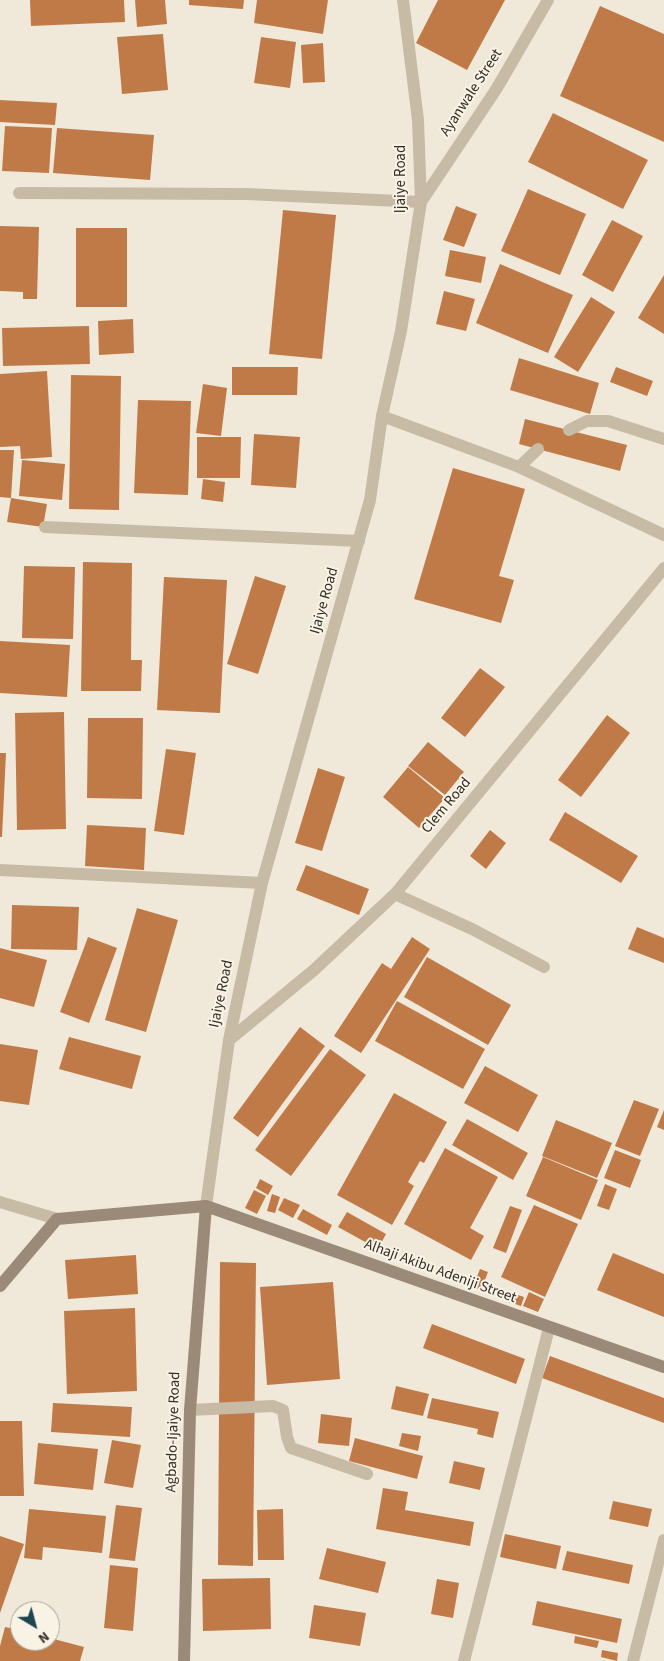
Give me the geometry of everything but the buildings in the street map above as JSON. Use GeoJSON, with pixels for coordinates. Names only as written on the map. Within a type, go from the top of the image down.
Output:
{"type":"FeatureCollection","features":[{"type":"Feature","properties":{"kind":"street","name":"Ijaiye Road"},"geometry":{"type":"LineString","coordinates":[[206,1206],[229,1040],[262,883],[370,500],[382,416],[401,331],[421,202],[418,120],[403,0]]}},
{"type":"Feature","properties":{"kind":"street","name":"Ayanwale Street"},"geometry":{"type":"LineString","coordinates":[[421,202],[497,88],[548,0]]}},
{"type":"Feature","properties":{"kind":"street"},"geometry":{"type":"LineString","coordinates":[[19,193],[246,194],[421,202]]}},
{"type":"Feature","properties":{"kind":"street"},"geometry":{"type":"LineString","coordinates":[[382,416],[519,467],[664,535]]}},
{"type":"Feature","properties":{"kind":"street"},"geometry":{"type":"LineString","coordinates":[[569,430],[587,421],[608,421],[664,439]]}},
{"type":"Feature","properties":{"kind":"street"},"geometry":{"type":"LineString","coordinates":[[519,467],[538,449]]}},
{"type":"Feature","properties":{"kind":"street"},"geometry":{"type":"LineString","coordinates":[[45,527],[359,541]]}},
{"type":"Feature","properties":{"kind":"street","name":"Clem Road"},"geometry":{"type":"LineString","coordinates":[[229,1040],[314,970],[395,894],[664,568]]}},
{"type":"Feature","properties":{"kind":"street"},"geometry":{"type":"LineString","coordinates":[[0,870],[262,883]]}},
{"type":"Feature","properties":{"kind":"street"},"geometry":{"type":"LineString","coordinates":[[395,894],[472,929],[544,966]]}},
{"type":"Feature","properties":{"kind":"street"},"geometry":{"type":"LineString","coordinates":[[0,1202],[57,1219],[206,1206]]}},
{"type":"Feature","properties":{"kind":"street","name":"Alhaji Akibu Adeniji Street"},"geometry":{"type":"LineString","coordinates":[[206,1206],[664,1367]]}},
{"type":"Feature","properties":{"kind":"street","name":"Agbado-Ijaiye Road"},"geometry":{"type":"LineString","coordinates":[[184,1661],[190,1410],[206,1206]]}},
{"type":"Feature","properties":{"kind":"street"},"geometry":{"type":"LineString","coordinates":[[0,1286],[57,1219]]}},
{"type":"Feature","properties":{"kind":"street"},"geometry":{"type":"LineString","coordinates":[[464,1661],[549,1328]]}},
{"type":"Feature","properties":{"kind":"street"},"geometry":{"type":"LineString","coordinates":[[190,1410],[273,1406],[283,1410],[291,1448],[368,1474]]}},
{"type":"Feature","properties":{"kind":"street"},"geometry":{"type":"LineString","coordinates":[[633,1661],[664,1540]]}}]}
